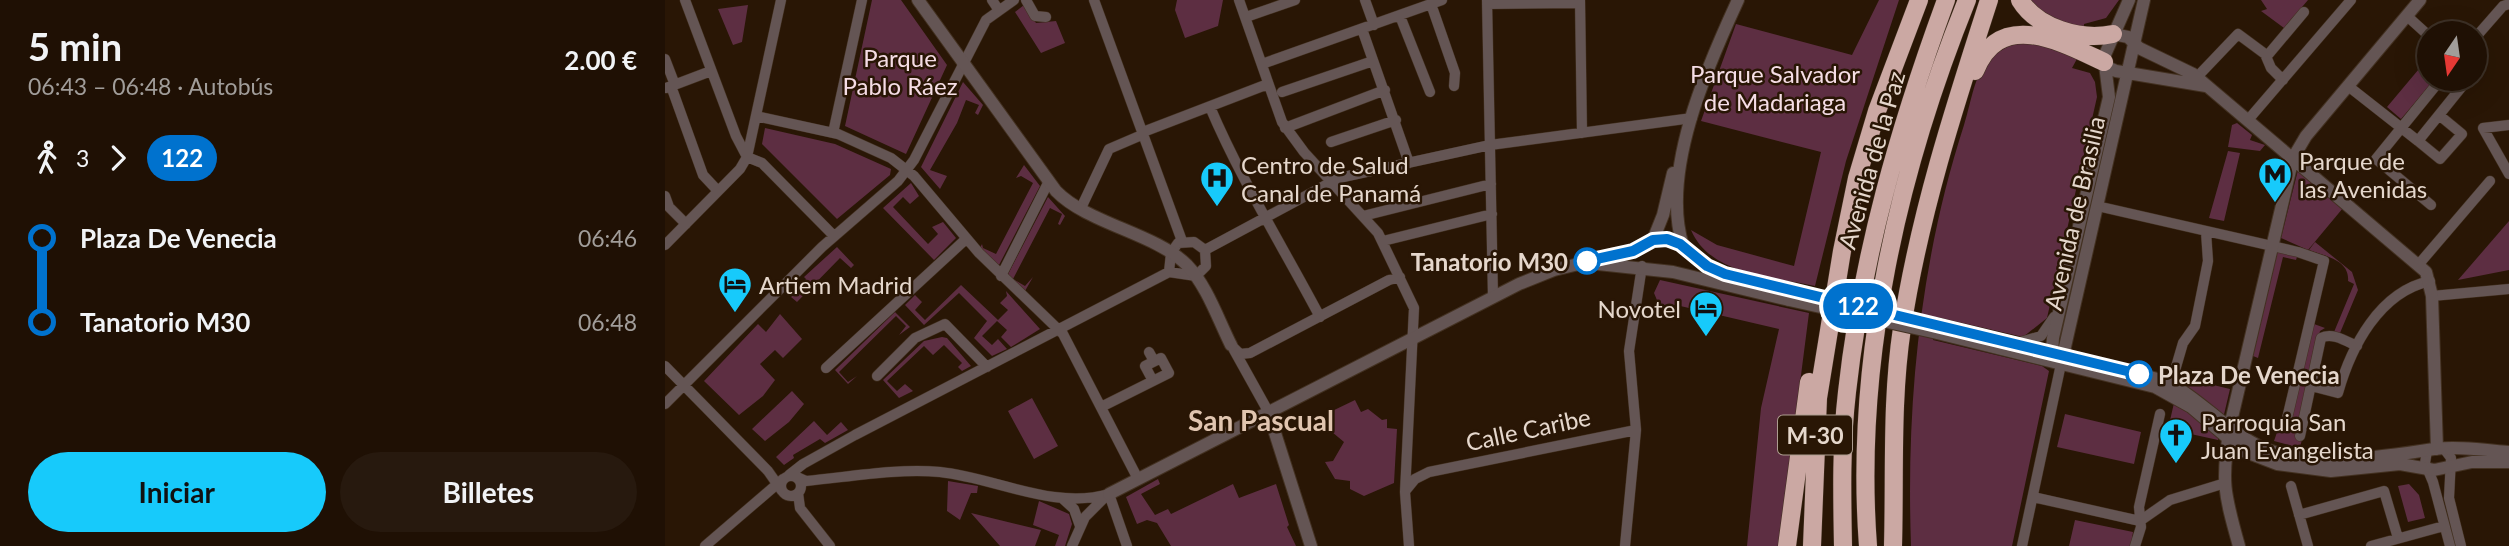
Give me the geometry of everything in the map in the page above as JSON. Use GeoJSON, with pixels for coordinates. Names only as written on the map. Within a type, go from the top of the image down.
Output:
{"type":"FeatureCollection","features":[{"type":"Feature","properties":{"kind":"highway"},"geometry":{"type":"LineString","coordinates":[[1884,92],[1907,0]]}},
{"type":"Feature","properties":{"kind":"highway","name":"M-30"},"geometry":{"type":"LineString","coordinates":[[1812,546],[1818,398],[1842,251],[1857,178],[1884,92],[1919,0]]}},
{"type":"Feature","properties":{"kind":"highway","name":"Avenida de la Paz"},"geometry":{"type":"LineString","coordinates":[[1843,546],[1842,462],[1846,393],[1867,265],[1886,180],[1946,0]]}},
{"type":"Feature","properties":{"kind":"highway","name":"Avenida de la Paz"},"geometry":{"type":"LineString","coordinates":[[1868,546],[1869,396],[1888,266],[1926,115],[1967,0]]}},
{"type":"Feature","properties":{"kind":"highway"},"geometry":{"type":"LineString","coordinates":[[1893,546],[1895,386],[1907,306],[1940,152],[1946,110],[1979,0]]}},
{"type":"Feature","properties":{"kind":"highway"},"geometry":{"type":"LineString","coordinates":[[1940,152],[1989,0]]}},
{"type":"Feature","properties":{"kind":"highway"},"geometry":{"type":"LineString","coordinates":[[2020,0],[2043,23],[2092,36],[2113,34]]}},
{"type":"Feature","properties":{"kind":"highway"},"geometry":{"type":"LineString","coordinates":[[1907,306],[1920,280],[1948,159],[1975,70],[1984,53],[2000,40],[2026,35],[2061,42],[2105,64]]}},
{"type":"Feature","properties":{"kind":"highway"},"geometry":{"type":"LineString","coordinates":[[1790,546],[1797,466],[1812,361],[1829,277],[1842,251]]}},
{"type":"Feature","properties":{"kind":"highway"},"geometry":{"type":"LineString","coordinates":[[1825,546],[1819,458],[1831,326]]}},
{"type":"Feature","properties":{"kind":"highway"},"geometry":{"type":"LineString","coordinates":[[1894,484],[1904,546]]}},
{"type":"Feature","properties":{"kind":"street"},"geometry":{"type":"LineString","coordinates":[[685,0],[747,157],[762,163],[834,236]]}},
{"type":"Feature","properties":{"kind":"street"},"geometry":{"type":"LineString","coordinates":[[665,244],[740,169],[747,157],[781,0]]}},
{"type":"Feature","properties":{"kind":"street"},"geometry":{"type":"LineString","coordinates":[[833,133],[862,0]]}},
{"type":"Feature","properties":{"kind":"street"},"geometry":{"type":"LineString","coordinates":[[919,0],[1061,197],[1186,264],[1196,276],[1268,411],[1311,546]]}},
{"type":"Feature","properties":{"kind":"street"},"geometry":{"type":"LineString","coordinates":[[992,0],[998,9]]}},
{"type":"Feature","properties":{"kind":"street"},"geometry":{"type":"LineString","coordinates":[[665,404],[834,236],[907,170],[986,20],[1014,0]]}},
{"type":"Feature","properties":{"kind":"street"},"geometry":{"type":"LineString","coordinates":[[1026,0],[1035,16],[1047,17]]}},
{"type":"Feature","properties":{"kind":"street"},"geometry":{"type":"LineString","coordinates":[[1094,0],[1182,241]]}},
{"type":"Feature","properties":{"kind":"street"},"geometry":{"type":"LineString","coordinates":[[1239,0],[1285,128],[1383,241],[1414,308],[1415,336],[1405,492],[1409,546]]}},
{"type":"Feature","properties":{"kind":"street"},"geometry":{"type":"LineString","coordinates":[[1247,17],[1295,0]]}},
{"type":"Feature","properties":{"kind":"street"},"geometry":{"type":"LineString","coordinates":[[1365,0],[1374,25]]}},
{"type":"Feature","properties":{"kind":"street"},"geometry":{"type":"LineString","coordinates":[[1625,546],[1636,430],[1629,351],[1642,266],[1663,215],[1688,117],[1728,0]]}},
{"type":"Feature","properties":{"kind":"street"},"geometry":{"type":"LineString","coordinates":[[1673,272],[1682,262],[1684,248],[1678,221],[1678,186],[1688,117],[1738,0]]}},
{"type":"Feature","properties":{"kind":"street"},"geometry":{"type":"LineString","coordinates":[[2129,0],[2113,34],[2105,64],[2129,72],[2209,87]]}},
{"type":"Feature","properties":{"kind":"street"},"geometry":{"type":"LineString","coordinates":[[2134,44],[2144,0]]}},
{"type":"Feature","properties":{"kind":"street"},"geometry":{"type":"LineString","coordinates":[[2248,120],[2351,0]]}},
{"type":"Feature","properties":{"kind":"street"},"geometry":{"type":"LineString","coordinates":[[2239,546],[2222,484],[2229,432],[2293,158],[2302,142],[2420,0]]}},
{"type":"Feature","properties":{"kind":"street"},"geometry":{"type":"LineString","coordinates":[[1493,297],[1487,2],[1580,1],[1581,130]]}},
{"type":"Feature","properties":{"kind":"street"},"geometry":{"type":"LineString","coordinates":[[1262,64],[1437,2],[1455,74],[1454,86]]}},
{"type":"Feature","properties":{"kind":"street"},"geometry":{"type":"LineString","coordinates":[[2487,24],[2503,6],[2509,4]]}},
{"type":"Feature","properties":{"kind":"street"},"geometry":{"type":"LineString","coordinates":[[2267,56],[2304,12]]}},
{"type":"Feature","properties":{"kind":"street"},"geometry":{"type":"LineString","coordinates":[[1400,16],[1430,92]]}},
{"type":"Feature","properties":{"kind":"street"},"geometry":{"type":"LineString","coordinates":[[2407,16],[2417,25]]}},
{"type":"Feature","properties":{"kind":"street"},"geometry":{"type":"LineString","coordinates":[[1362,29],[1409,163]]}},
{"type":"Feature","properties":{"kind":"street"},"geometry":{"type":"LineString","coordinates":[[2113,34],[2122,34],[2134,44],[2197,77],[2419,264],[2430,281],[2432,296],[2437,450],[2426,469]]}},
{"type":"Feature","properties":{"kind":"street"},"geometry":{"type":"LineString","coordinates":[[2197,77],[2236,34],[2241,34],[2267,56],[2271,68],[2283,80]]}},
{"type":"Feature","properties":{"kind":"street","name":"Avenida de Brasilia"},"geometry":{"type":"LineString","coordinates":[[2022,546],[2059,357],[2134,44]]}},
{"type":"Feature","properties":{"kind":"street"},"geometry":{"type":"LineString","coordinates":[[665,59],[670,86],[703,174],[718,191]]}},
{"type":"Feature","properties":{"kind":"street"},"geometry":{"type":"LineString","coordinates":[[1282,92],[1373,61]]}},
{"type":"Feature","properties":{"kind":"street","name":"Avenida de Brasilia"},"geometry":{"type":"LineString","coordinates":[[2059,357],[2062,298],[2108,104],[2105,64]]}},
{"type":"Feature","properties":{"kind":"street"},"geometry":{"type":"LineString","coordinates":[[670,86],[711,71]]}},
{"type":"Feature","properties":{"kind":"street"},"geometry":{"type":"LineString","coordinates":[[1081,208],[1107,151],[1143,133],[1268,84]]}},
{"type":"Feature","properties":{"kind":"street"},"geometry":{"type":"LineString","coordinates":[[2348,86],[2441,159],[2462,134],[2439,115]]}},
{"type":"Feature","properties":{"kind":"street"},"geometry":{"type":"LineString","coordinates":[[1285,128],[1385,90]]}},
{"type":"Feature","properties":{"kind":"street"},"geometry":{"type":"LineString","coordinates":[[2431,91],[2376,159],[2431,205]]}},
{"type":"Feature","properties":{"kind":"street"},"geometry":{"type":"LineString","coordinates":[[2418,141],[2458,91]]}},
{"type":"Feature","properties":{"kind":"street"},"geometry":{"type":"LineString","coordinates":[[1210,107],[1233,161],[1268,217],[1319,317]]}},
{"type":"Feature","properties":{"kind":"street"},"geometry":{"type":"LineString","coordinates":[[756,116],[833,133],[891,158],[907,170],[965,239],[1058,329],[1138,479]]}},
{"type":"Feature","properties":{"kind":"street"},"geometry":{"type":"LineString","coordinates":[[1205,250],[1331,182],[1490,145],[1499,139],[1688,117]]}},
{"type":"Feature","properties":{"kind":"street"},"geometry":{"type":"LineString","coordinates":[[1331,142],[1396,120]]}},
{"type":"Feature","properties":{"kind":"street"},"geometry":{"type":"LineString","coordinates":[[2507,171],[2483,128],[2509,125]]}},
{"type":"Feature","properties":{"kind":"street"},"geometry":{"type":"LineString","coordinates":[[1000,275],[1049,181]]}},
{"type":"Feature","properties":{"kind":"street"},"geometry":{"type":"LineString","coordinates":[[2419,264],[2490,181]]}},
{"type":"Feature","properties":{"kind":"street"},"geometry":{"type":"LineString","coordinates":[[1363,216],[1491,184]]}},
{"type":"Feature","properties":{"kind":"street"},"geometry":{"type":"LineString","coordinates":[[665,196],[669,207],[686,224]]}},
{"type":"Feature","properties":{"kind":"street"},"geometry":{"type":"LineString","coordinates":[[2097,206],[2305,254],[2324,262],[2285,427]]}},
{"type":"Feature","properties":{"kind":"street"},"geometry":{"type":"LineString","coordinates":[[1383,241],[1492,214]]}},
{"type":"Feature","properties":{"kind":"street"},"geometry":{"type":"LineString","coordinates":[[2171,384],[2183,343],[2195,326],[2208,261],[2206,232]]}},
{"type":"Feature","properties":{"kind":"street"},"geometry":{"type":"LineString","coordinates":[[825,368],[965,239]]}},
{"type":"Feature","properties":{"kind":"street"},"geometry":{"type":"LineString","coordinates":[[1072,546],[1089,511],[1109,494],[1536,276],[1628,252],[1651,242],[1672,240],[1715,271],[1790,295]]}},
{"type":"Feature","properties":{"kind":"street"},"geometry":{"type":"LineString","coordinates":[[1169,272],[1175,245],[1182,241],[1195,242],[1205,250],[1206,266],[1196,276]]}},
{"type":"Feature","properties":{"kind":"street"},"geometry":{"type":"LineString","coordinates":[[1574,265],[1642,266],[1790,295],[2171,384],[2197,399],[2229,432],[2261,459],[2293,468],[2331,471],[2400,464],[2426,469],[2472,462],[2509,462]]}},
{"type":"Feature","properties":{"kind":"street"},"geometry":{"type":"LineString","coordinates":[[705,546],[823,452],[1169,272],[1196,276]]}},
{"type":"Feature","properties":{"kind":"street"},"geometry":{"type":"LineString","coordinates":[[1231,345],[1240,354],[1250,353],[1389,280],[1401,277]]}},
{"type":"Feature","properties":{"kind":"street"},"geometry":{"type":"LineString","coordinates":[[2311,386],[2339,393],[2347,362],[2387,303],[2407,288],[2430,281]]}},
{"type":"Feature","properties":{"kind":"street"},"geometry":{"type":"LineString","coordinates":[[2432,296],[2509,289]]}},
{"type":"Feature","properties":{"kind":"street","name":"Avenida de Brasilia"},"geometry":{"type":"LineString","coordinates":[[2015,343],[2029,341],[2046,331],[2062,298]]}},
{"type":"Feature","properties":{"kind":"street"},"geometry":{"type":"LineString","coordinates":[[877,376],[915,338],[945,324],[987,367]]}},
{"type":"Feature","properties":{"kind":"street"},"geometry":{"type":"LineString","coordinates":[[1937,329],[2015,343],[2144,383],[2168,393],[2229,432],[2264,448],[2296,457],[2328,459],[2437,450],[2509,452]]}},
{"type":"Feature","properties":{"kind":"street"},"geometry":{"type":"LineString","coordinates":[[2300,436],[2323,336],[2338,338],[2357,346]]}},
{"type":"Feature","properties":{"kind":"street"},"geometry":{"type":"LineString","coordinates":[[1250,353],[1246,359],[1251,379]]}},
{"type":"Feature","properties":{"kind":"street"},"geometry":{"type":"LineString","coordinates":[[1101,407],[1153,382],[1169,373],[1161,358],[1149,358],[1145,366],[1153,382]]}},
{"type":"Feature","properties":{"kind":"street"},"geometry":{"type":"LineString","coordinates":[[665,366],[768,471],[802,486],[937,472],[977,478],[1063,499],[1087,499],[1109,494]]}},
{"type":"Feature","properties":{"kind":"street"},"geometry":{"type":"LineString","coordinates":[[2135,546],[2140,521],[2139,507],[2160,414]]}},
{"type":"Feature","properties":{"kind":"street","name":"Calle Caribe"},"geometry":{"type":"LineString","coordinates":[[1405,492],[1415,479],[1429,472],[1636,430]]}},
{"type":"Feature","properties":{"kind":"street"},"geometry":{"type":"LineString","coordinates":[[2437,450],[2451,467],[2449,498],[2461,546]]}},
{"type":"Feature","properties":{"kind":"street"},"geometry":{"type":"LineString","coordinates":[[1406,459],[1415,470],[1429,472]]}},
{"type":"Feature","properties":{"kind":"street"},"geometry":{"type":"LineString","coordinates":[[2426,469],[2433,482],[2450,546]]}},
{"type":"Feature","properties":{"kind":"street"},"geometry":{"type":"LineString","coordinates":[[785,480],[790,496],[802,486]]}},
{"type":"Feature","properties":{"kind":"street"},"geometry":{"type":"LineString","coordinates":[[2033,497],[2140,521],[2170,500],[2222,484]]}},
{"type":"Feature","properties":{"kind":"street"},"geometry":{"type":"LineString","coordinates":[[802,486],[800,508],[830,546]]}},
{"type":"Feature","properties":{"kind":"street"},"geometry":{"type":"LineString","coordinates":[[2291,486],[2308,546]]}},
{"type":"Feature","properties":{"kind":"street"},"geometry":{"type":"LineString","coordinates":[[2299,515],[2384,491],[2392,542]]}},
{"type":"Feature","properties":{"kind":"street"},"geometry":{"type":"LineString","coordinates":[[1109,494],[1127,546]]}},
{"type":"Feature","properties":{"kind":"street"},"geometry":{"type":"LineString","coordinates":[[1063,499],[1074,509],[1079,528]]}},
{"type":"Feature","properties":{"kind":"street"},"geometry":{"type":"LineString","coordinates":[[2372,546],[2444,526]]}},
{"type":"Feature","properties":{"kind":"green space","name":"Parque Pablo Ráez"},"geometry":{"type":"Polygon","coordinates":[[[872,0],[901,0],[947,65],[906,154],[845,126],[872,0]]]}},
{"type":"Feature","properties":{"kind":"green space"},"geometry":{"type":"Polygon","coordinates":[[[1177,0],[1223,0],[1218,26],[1185,38],[1175,10],[1177,0]]]}},
{"type":"Feature","properties":{"kind":"green space","name":"Parque Salvador de Madariaga"},"geometry":{"type":"Polygon","coordinates":[[[1879,0],[1899,0],[1846,161],[1815,286],[1744,272],[1712,256],[1700,245],[1691,230],[1717,245],[1794,266],[1821,152],[1701,121],[1736,24],[1852,55],[1879,0]]]}},
{"type":"Feature","properties":{"kind":"green space"},"geometry":{"type":"Polygon","coordinates":[[[2025,0],[2119,0],[2106,18],[2084,24],[2084,27],[2047,19],[2025,0]]]}},
{"type":"Feature","properties":{"kind":"green space"},"geometry":{"type":"Polygon","coordinates":[[[2261,0],[2308,0],[2284,28],[2261,11],[2267,9],[2261,0]]]}},
{"type":"Feature","properties":{"kind":"green space"},"geometry":{"type":"Polygon","coordinates":[[[748,5],[742,42],[733,45],[718,9],[748,5]]]}},
{"type":"Feature","properties":{"kind":"green space"},"geometry":{"type":"Polygon","coordinates":[[[1024,5],[1036,23],[1056,21],[1065,43],[1041,53],[1015,12],[1024,5]]]}},
{"type":"Feature","properties":{"kind":"green space"},"geometry":{"type":"Polygon","coordinates":[[[2025,41],[2043,43],[2078,57],[2072,68],[2090,73],[2095,82],[2097,97],[2047,318],[2023,337],[1937,317],[1933,340],[2042,366],[2049,371],[2012,546],[1911,546],[1914,386],[1919,333],[1936,228],[1981,70],[1998,52],[2025,41]]]}},
{"type":"Feature","properties":{"kind":"green space"},"geometry":{"type":"Polygon","coordinates":[[[2417,71],[2417,91],[2425,91],[2401,119],[2387,107],[2417,71]]]}},
{"type":"Feature","properties":{"kind":"green space"},"geometry":{"type":"Polygon","coordinates":[[[963,82],[983,105],[978,115],[975,113],[979,105],[966,100],[957,123],[930,170],[947,176],[940,189],[921,167],[963,82]]]}},
{"type":"Feature","properties":{"kind":"green space"},"geometry":{"type":"Polygon","coordinates":[[[2237,123],[2252,135],[2250,140],[2265,145],[2260,151],[2228,147],[2232,125],[2237,123]]]}},
{"type":"Feature","properties":{"kind":"green space"},"geometry":{"type":"Polygon","coordinates":[[[765,128],[835,144],[891,169],[890,175],[837,219],[762,144],[765,128]]]}},
{"type":"Feature","properties":{"kind":"green space"},"geometry":{"type":"Polygon","coordinates":[[[2228,151],[2240,153],[2224,221],[2209,218],[2228,151]]]}},
{"type":"Feature","properties":{"kind":"green space"},"geometry":{"type":"Polygon","coordinates":[[[1024,165],[1040,186],[998,267],[980,248],[982,244],[983,248],[996,254],[1033,183],[1021,176],[1016,178],[1024,165]]]}},
{"type":"Feature","properties":{"kind":"green space"},"geometry":{"type":"Polygon","coordinates":[[[2298,170],[2343,208],[2308,250],[2281,238],[2298,170]]]}},
{"type":"Feature","properties":{"kind":"green space"},"geometry":{"type":"Polygon","coordinates":[[[911,183],[919,196],[910,204],[903,197],[893,207],[928,244],[938,234],[932,227],[943,222],[956,238],[934,260],[883,208],[911,183]]]}},
{"type":"Feature","properties":{"kind":"green space"},"geometry":{"type":"Polygon","coordinates":[[[1048,197],[1065,216],[1060,225],[1058,224],[1062,214],[1050,208],[1013,279],[1025,286],[1033,277],[1025,291],[1007,276],[1048,197]]]}},
{"type":"Feature","properties":{"kind":"green space"},"geometry":{"type":"Polygon","coordinates":[[[2509,221],[2509,270],[2458,280],[2509,221]]]}},
{"type":"Feature","properties":{"kind":"green space"},"geometry":{"type":"Polygon","coordinates":[[[2315,242],[2352,272],[2358,290],[2340,333],[2334,332],[2354,284],[2348,281],[2348,274],[2341,264],[2309,250],[2315,242]]]}},
{"type":"Feature","properties":{"kind":"green space"},"geometry":{"type":"Polygon","coordinates":[[[837,247],[854,265],[851,268],[840,258],[797,302],[791,297],[806,279],[804,277],[837,247]]]}},
{"type":"Feature","properties":{"kind":"green space"},"geometry":{"type":"Polygon","coordinates":[[[2272,249],[2298,254],[2296,260],[2283,257],[2258,358],[2248,354],[2272,249]]]}},
{"type":"Feature","properties":{"kind":"green space"},"geometry":{"type":"Polygon","coordinates":[[[1660,280],[1809,313],[1779,546],[1747,546],[1761,408],[1779,329],[1676,305],[1659,305],[1654,293],[1660,280]]]}},
{"type":"Feature","properties":{"kind":"green space"},"geometry":{"type":"Polygon","coordinates":[[[961,285],[998,320],[1008,310],[1000,303],[1007,296],[1006,291],[1040,329],[1011,347],[1001,337],[1007,330],[997,321],[982,336],[992,345],[998,339],[1007,349],[992,356],[974,338],[987,321],[959,293],[924,325],[905,305],[915,295],[922,302],[915,310],[925,320],[961,285]]]}},
{"type":"Feature","properties":{"kind":"green space"},"geometry":{"type":"Polygon","coordinates":[[[895,312],[910,327],[899,335],[906,326],[896,316],[839,372],[848,382],[857,376],[848,384],[835,370],[895,312]]]}},
{"type":"Feature","properties":{"kind":"green space"},"geometry":{"type":"Polygon","coordinates":[[[780,314],[802,339],[783,358],[775,350],[760,364],[775,380],[763,396],[739,415],[704,381],[758,324],[766,332],[780,314]]]}},
{"type":"Feature","properties":{"kind":"green space"},"geometry":{"type":"Polygon","coordinates":[[[2314,324],[2325,328],[2320,331],[2295,437],[2302,439],[2300,448],[2274,441],[2314,324]]]}},
{"type":"Feature","properties":{"kind":"green space"},"geometry":{"type":"Polygon","coordinates":[[[947,338],[971,366],[962,371],[958,367],[962,363],[944,345],[933,355],[924,346],[887,381],[897,391],[905,384],[913,391],[899,398],[883,380],[924,341],[947,338]]]}},
{"type":"Feature","properties":{"kind":"green space","name":"Plaza De Venecia"},"geometry":{"type":"Polygon","coordinates":[[[2180,377],[2230,389],[2218,440],[2168,429],[2180,377]]]}},
{"type":"Feature","properties":{"kind":"green space"},"geometry":{"type":"Polygon","coordinates":[[[792,391],[804,404],[789,422],[765,441],[752,429],[792,391]]]}},
{"type":"Feature","properties":{"kind":"green space"},"geometry":{"type":"Polygon","coordinates":[[[1032,398],[1058,446],[1034,459],[1008,411],[1032,398]]]}},
{"type":"Feature","properties":{"kind":"green space"},"geometry":{"type":"Polygon","coordinates":[[[1355,400],[1361,412],[1368,409],[1382,420],[1387,419],[1387,428],[1397,429],[1394,483],[1364,496],[1350,489],[1350,481],[1335,479],[1325,462],[1333,461],[1344,442],[1332,432],[1326,432],[1329,428],[1328,413],[1355,400]]]}},
{"type":"Feature","properties":{"kind":"green space"},"geometry":{"type":"Polygon","coordinates":[[[2065,414],[2141,432],[2134,464],[2057,447],[2065,414]]]}},
{"type":"Feature","properties":{"kind":"green space"},"geometry":{"type":"Polygon","coordinates":[[[814,421],[827,435],[841,422],[848,430],[825,443],[820,439],[793,455],[794,458],[784,465],[776,457],[814,421]]]}},
{"type":"Feature","properties":{"kind":"green space"},"geometry":{"type":"Polygon","coordinates":[[[1158,479],[1160,484],[1141,494],[1155,515],[1168,509],[1171,514],[1233,484],[1239,498],[1276,484],[1289,525],[1287,527],[1296,546],[1171,546],[1157,523],[1147,520],[1137,524],[1126,497],[1158,479]]]}},
{"type":"Feature","properties":{"kind":"green space"},"geometry":{"type":"Polygon","coordinates":[[[948,481],[978,486],[977,493],[971,493],[960,520],[947,511],[948,481]]]}},
{"type":"Feature","properties":{"kind":"green space"},"geometry":{"type":"Polygon","coordinates":[[[2409,484],[2419,495],[2425,518],[2408,522],[2398,486],[2409,484]]]}},
{"type":"Feature","properties":{"kind":"green space"},"geometry":{"type":"Polygon","coordinates":[[[1039,501],[1069,514],[1072,524],[1065,546],[1055,546],[1059,535],[1033,525],[1039,501]]]}},
{"type":"Feature","properties":{"kind":"green space"},"geometry":{"type":"Polygon","coordinates":[[[971,513],[1041,530],[1035,546],[1000,546],[971,513]]]}},
{"type":"Feature","properties":{"kind":"green space"},"geometry":{"type":"Polygon","coordinates":[[[2075,520],[2133,532],[2131,546],[2069,546],[2075,520]]]}},
{"type":"Feature","properties":{"kind":"bus line","name":"122"},"geometry":{"type":"LineString","coordinates":[[1587,261],[1633,251],[1653,240],[1667,239],[1683,246],[1715,271],[1725,274],[2139,374]]}},
{"type":"Feature","properties":{"kind":"place","name":"Parque de las Avenidas"},"geometry":{"type":"Point","coordinates":[2275,204]}},
{"type":"Feature","properties":{"kind":"place","name":"Centro de Salud Canal de Panamá"},"geometry":{"type":"Point","coordinates":[1217,208]}},
{"type":"Feature","properties":{"kind":"place","name":"Tanatorio M30"},"geometry":{"type":"Point","coordinates":[1587,261]}},
{"type":"Feature","properties":{"kind":"place","name":"Artiem Madrid"},"geometry":{"type":"Point","coordinates":[735,314]}},
{"type":"Feature","properties":{"kind":"place","name":"Novotel"},"geometry":{"type":"Point","coordinates":[1706,338]}},
{"type":"Feature","properties":{"kind":"place","name":"Plaza De Venecia"},"geometry":{"type":"Point","coordinates":[2139,374]}},
{"type":"Feature","properties":{"kind":"place","name":"Parroquia San Juan Evangelista"},"geometry":{"type":"Point","coordinates":[2176,465]}},
{"type":"Feature","properties":{"kind":"district","name":"San Pascual"},"geometry":{"type":"Point","coordinates":[1261,420]}}]}
